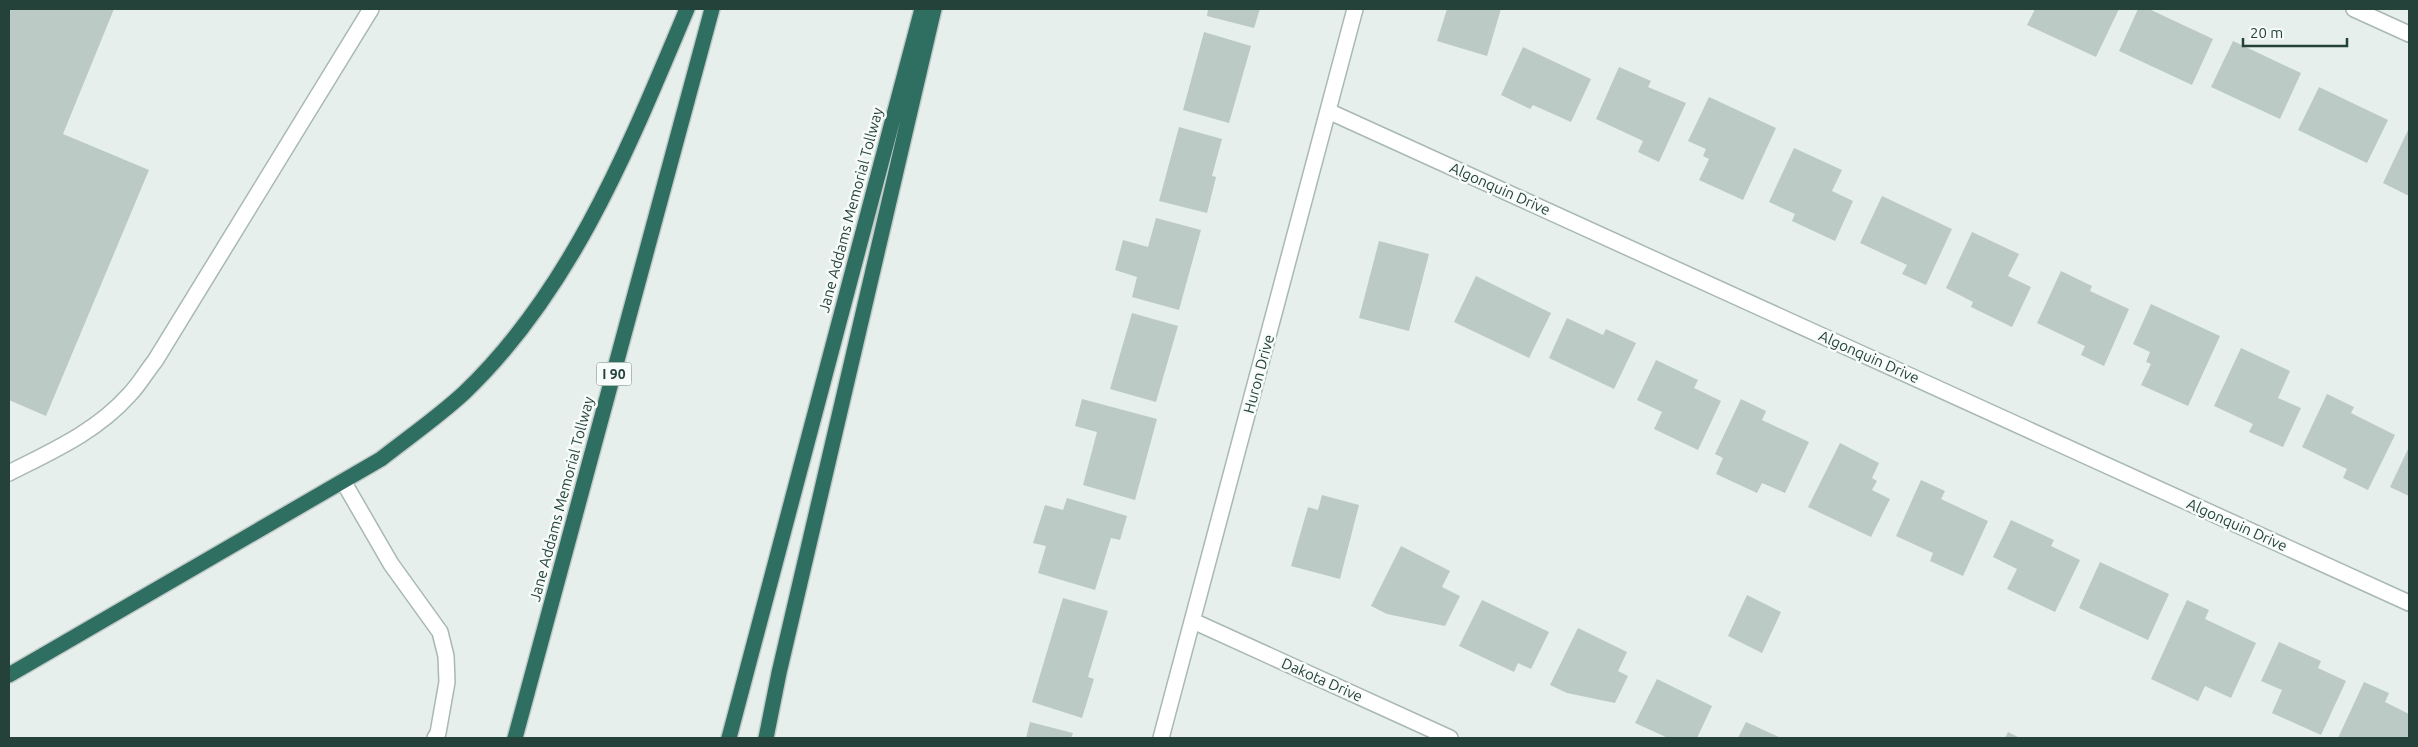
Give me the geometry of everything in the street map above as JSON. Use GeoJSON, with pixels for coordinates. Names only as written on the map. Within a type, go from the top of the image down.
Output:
{"type":"FeatureCollection","features":[{"type":"Feature","properties":{"kind":"highway"},"geometry":{"type":"LineString","coordinates":[[9,675],[381,459],[458,398],[503,351],[537,307],[588,226],[640,120],[687,9]]}},
{"type":"Feature","properties":{"kind":"highway","name":"Jane Addams Memorial Tollway"},"geometry":{"type":"LineString","coordinates":[[515,738],[712,9]]}},
{"type":"Feature","properties":{"kind":"highway","name":"Jane Addams Memorial Tollway"},"geometry":{"type":"LineString","coordinates":[[729,738],[922,9]]}},
{"type":"Feature","properties":{"kind":"highway"},"geometry":{"type":"LineString","coordinates":[[766,738],[934,9]]}},
{"type":"Feature","properties":{"kind":"street"},"geometry":{"type":"LineString","coordinates":[[9,473],[74,440],[101,422],[129,395],[155,361],[371,9]]}},
{"type":"Feature","properties":{"kind":"street","name":"Huron Drive"},"geometry":{"type":"LineString","coordinates":[[1161,738],[1355,9]]}},
{"type":"Feature","properties":{"kind":"street"},"geometry":{"type":"LineString","coordinates":[[2354,9],[2409,34]]}},
{"type":"Feature","properties":{"kind":"street","name":"Algonquin Drive"},"geometry":{"type":"LineString","coordinates":[[1328,111],[2409,603]]}},
{"type":"Feature","properties":{"kind":"street"},"geometry":{"type":"LineString","coordinates":[[342,481],[391,564],[440,632],[446,656],[446,682],[438,733],[435,738]]}},
{"type":"Feature","properties":{"kind":"street","name":"Dakota Drive"},"geometry":{"type":"LineString","coordinates":[[1193,621],[1450,738]]}},
{"type":"Feature","properties":{"kind":"building"},"geometry":{"type":"Polygon","coordinates":[[[9,9],[114,9],[63,134],[149,170],[46,416],[9,400],[9,9]]]}},
{"type":"Feature","properties":{"kind":"building"},"geometry":{"type":"Polygon","coordinates":[[[1208,9],[1260,9],[1254,28],[1207,16],[1208,9]]]}},
{"type":"Feature","properties":{"kind":"building"},"geometry":{"type":"Polygon","coordinates":[[[1447,9],[1501,9],[1487,56],[1437,41],[1447,9]]]}},
{"type":"Feature","properties":{"kind":"building"},"geometry":{"type":"Polygon","coordinates":[[[2035,9],[2119,9],[2096,57],[2027,25],[2035,9]]]}},
{"type":"Feature","properties":{"kind":"building"},"geometry":{"type":"Polygon","coordinates":[[[2138,9],[2149,9],[2213,39],[2192,85],[2119,51],[2138,9]]]}},
{"type":"Feature","properties":{"kind":"building"},"geometry":{"type":"Polygon","coordinates":[[[1204,32],[1251,46],[1229,123],[1183,110],[1204,32]]]}},
{"type":"Feature","properties":{"kind":"building"},"geometry":{"type":"Polygon","coordinates":[[[2233,41],[2301,73],[2280,119],[2211,87],[2233,41]]]}},
{"type":"Feature","properties":{"kind":"building"},"geometry":{"type":"Polygon","coordinates":[[[1523,47],[1591,79],[1571,122],[1533,105],[1530,109],[1501,95],[1523,47]]]}},
{"type":"Feature","properties":{"kind":"building"},"geometry":{"type":"Polygon","coordinates":[[[1619,67],[1651,81],[1648,87],[1686,103],[1659,162],[1638,152],[1643,141],[1596,119],[1619,67]]]}},
{"type":"Feature","properties":{"kind":"building"},"geometry":{"type":"Polygon","coordinates":[[[2319,87],[2388,120],[2367,163],[2298,130],[2319,87]]]}},
{"type":"Feature","properties":{"kind":"building"},"geometry":{"type":"Polygon","coordinates":[[[1709,97],[1776,128],[1743,200],[1699,180],[1709,159],[1703,156],[1706,149],[1688,141],[1709,97]]]}},
{"type":"Feature","properties":{"kind":"building"},"geometry":{"type":"Polygon","coordinates":[[[1179,127],[1222,139],[1212,176],[1216,177],[1207,213],[1159,201],[1179,127]]]}},
{"type":"Feature","properties":{"kind":"building"},"geometry":{"type":"Polygon","coordinates":[[[2409,128],[2409,196],[2383,183],[2409,128]]]}},
{"type":"Feature","properties":{"kind":"building"},"geometry":{"type":"Polygon","coordinates":[[[1794,148],[1842,170],[1832,191],[1853,201],[1835,241],[1792,221],[1795,214],[1769,202],[1794,148]]]}},
{"type":"Feature","properties":{"kind":"building"},"geometry":{"type":"Polygon","coordinates":[[[1882,196],[1952,229],[1926,285],[1902,274],[1907,265],[1860,243],[1882,196]]]}},
{"type":"Feature","properties":{"kind":"building"},"geometry":{"type":"Polygon","coordinates":[[[1156,218],[1201,230],[1179,310],[1132,297],[1137,277],[1115,270],[1123,240],[1148,247],[1156,218]]]}},
{"type":"Feature","properties":{"kind":"building"},"geometry":{"type":"Polygon","coordinates":[[[1972,232],[2019,254],[2008,276],[2031,287],[2012,327],[1971,307],[1973,302],[1946,288],[1972,232]]]}},
{"type":"Feature","properties":{"kind":"building"},"geometry":{"type":"Polygon","coordinates":[[[1379,241],[1429,254],[1409,331],[1359,318],[1379,241]]]}},
{"type":"Feature","properties":{"kind":"building"},"geometry":{"type":"Polygon","coordinates":[[[2061,271],[2092,286],[2090,291],[2129,309],[2104,366],[2081,355],[2085,346],[2037,323],[2061,271]]]}},
{"type":"Feature","properties":{"kind":"building"},"geometry":{"type":"Polygon","coordinates":[[[1476,276],[1551,313],[1529,358],[1454,322],[1476,276]]]}},
{"type":"Feature","properties":{"kind":"building"},"geometry":{"type":"Polygon","coordinates":[[[2151,304],[2220,336],[2188,406],[2141,385],[2151,364],[2146,362],[2150,352],[2133,344],[2151,304]]]}},
{"type":"Feature","properties":{"kind":"building"},"geometry":{"type":"Polygon","coordinates":[[[1132,313],[1178,326],[1156,402],[1110,389],[1132,313]]]}},
{"type":"Feature","properties":{"kind":"building"},"geometry":{"type":"Polygon","coordinates":[[[1567,318],[1603,335],[1606,329],[1636,343],[1614,389],[1549,358],[1567,318]]]}},
{"type":"Feature","properties":{"kind":"building"},"geometry":{"type":"Polygon","coordinates":[[[2241,348],[2290,371],[2278,398],[2301,408],[2283,447],[2249,432],[2253,424],[2214,406],[2241,348]]]}},
{"type":"Feature","properties":{"kind":"building"},"geometry":{"type":"Polygon","coordinates":[[[1656,360],[1698,380],[1694,388],[1721,401],[1698,450],[1654,429],[1662,412],[1637,400],[1656,360]]]}},
{"type":"Feature","properties":{"kind":"building"},"geometry":{"type":"Polygon","coordinates":[[[2327,394],[2354,407],[2351,413],[2395,435],[2368,490],[2343,478],[2347,469],[2302,447],[2327,394]]]}},
{"type":"Feature","properties":{"kind":"building"},"geometry":{"type":"Polygon","coordinates":[[[1082,399],[1157,419],[1135,500],[1083,485],[1097,432],[1075,426],[1082,399]]]}},
{"type":"Feature","properties":{"kind":"building"},"geometry":{"type":"Polygon","coordinates":[[[1741,399],[1766,411],[1762,420],[1809,442],[1785,493],[1762,483],[1757,493],[1716,474],[1723,458],[1715,454],[1741,399]]]}},
{"type":"Feature","properties":{"kind":"building"},"geometry":{"type":"Polygon","coordinates":[[[1840,443],[1879,463],[1872,478],[1877,481],[1872,490],[1890,499],[1871,537],[1808,507],[1840,443]]]}},
{"type":"Feature","properties":{"kind":"building"},"geometry":{"type":"Polygon","coordinates":[[[2409,447],[2409,496],[2390,487],[2409,447]]]}},
{"type":"Feature","properties":{"kind":"building"},"geometry":{"type":"Polygon","coordinates":[[[1921,480],[1945,491],[1941,499],[1988,521],[1963,576],[1930,561],[1933,553],[1896,536],[1921,480]]]}},
{"type":"Feature","properties":{"kind":"building"},"geometry":{"type":"Polygon","coordinates":[[[1322,495],[1359,505],[1340,579],[1291,566],[1308,507],[1318,510],[1322,495]]]}},
{"type":"Feature","properties":{"kind":"building"},"geometry":{"type":"Polygon","coordinates":[[[1067,498],[1127,516],[1120,540],[1111,538],[1095,590],[1038,573],[1046,546],[1033,543],[1045,505],[1063,510],[1067,498]]]}},
{"type":"Feature","properties":{"kind":"building"},"geometry":{"type":"Polygon","coordinates":[[[2011,520],[2054,540],[2051,546],[2080,560],[2055,612],[2007,589],[2017,569],[1993,557],[2011,520]]]}},
{"type":"Feature","properties":{"kind":"building"},"geometry":{"type":"Polygon","coordinates":[[[1401,546],[1450,571],[1442,587],[1460,596],[1445,626],[1387,614],[1371,606],[1401,546]]]}},
{"type":"Feature","properties":{"kind":"building"},"geometry":{"type":"Polygon","coordinates":[[[2100,562],[2169,594],[2148,640],[2079,608],[2100,562]]]}},
{"type":"Feature","properties":{"kind":"building"},"geometry":{"type":"Polygon","coordinates":[[[1747,595],[1781,612],[1762,653],[1728,636],[1747,595]]]}},
{"type":"Feature","properties":{"kind":"building"},"geometry":{"type":"Polygon","coordinates":[[[1063,598],[1108,611],[1088,677],[1094,679],[1082,718],[1032,702],[1063,598]]]}},
{"type":"Feature","properties":{"kind":"building"},"geometry":{"type":"Polygon","coordinates":[[[1482,600],[1549,632],[1531,669],[1518,663],[1514,672],[1459,646],[1482,600]]]}},
{"type":"Feature","properties":{"kind":"building"},"geometry":{"type":"Polygon","coordinates":[[[2187,600],[2209,610],[2205,619],[2256,643],[2231,698],[2205,686],[2198,701],[2151,679],[2187,600]]]}},
{"type":"Feature","properties":{"kind":"building"},"geometry":{"type":"Polygon","coordinates":[[[1578,628],[1627,652],[1618,671],[1628,676],[1615,703],[1567,693],[1550,685],[1578,628]]]}},
{"type":"Feature","properties":{"kind":"building"},"geometry":{"type":"Polygon","coordinates":[[[2279,642],[2321,661],[2318,668],[2346,681],[2321,735],[2272,713],[2282,690],[2261,681],[2279,642]]]}},
{"type":"Feature","properties":{"kind":"building"},"geometry":{"type":"Polygon","coordinates":[[[1657,679],[1712,706],[1697,738],[1668,738],[1635,723],[1657,679]]]}},
{"type":"Feature","properties":{"kind":"building"},"geometry":{"type":"Polygon","coordinates":[[[2364,682],[2389,693],[2385,702],[2409,714],[2409,738],[2338,738],[2364,682]]]}},
{"type":"Feature","properties":{"kind":"building"},"geometry":{"type":"Polygon","coordinates":[[[1030,722],[1073,733],[1071,738],[1026,738],[1030,722]]]}},
{"type":"Feature","properties":{"kind":"building"},"geometry":{"type":"Polygon","coordinates":[[[1746,722],[1781,738],[1738,738],[1746,722]]]}},
{"type":"Feature","properties":{"kind":"building"},"geometry":{"type":"Polygon","coordinates":[[[2008,732],[2020,738],[2005,738],[2008,732]]]}}]}
